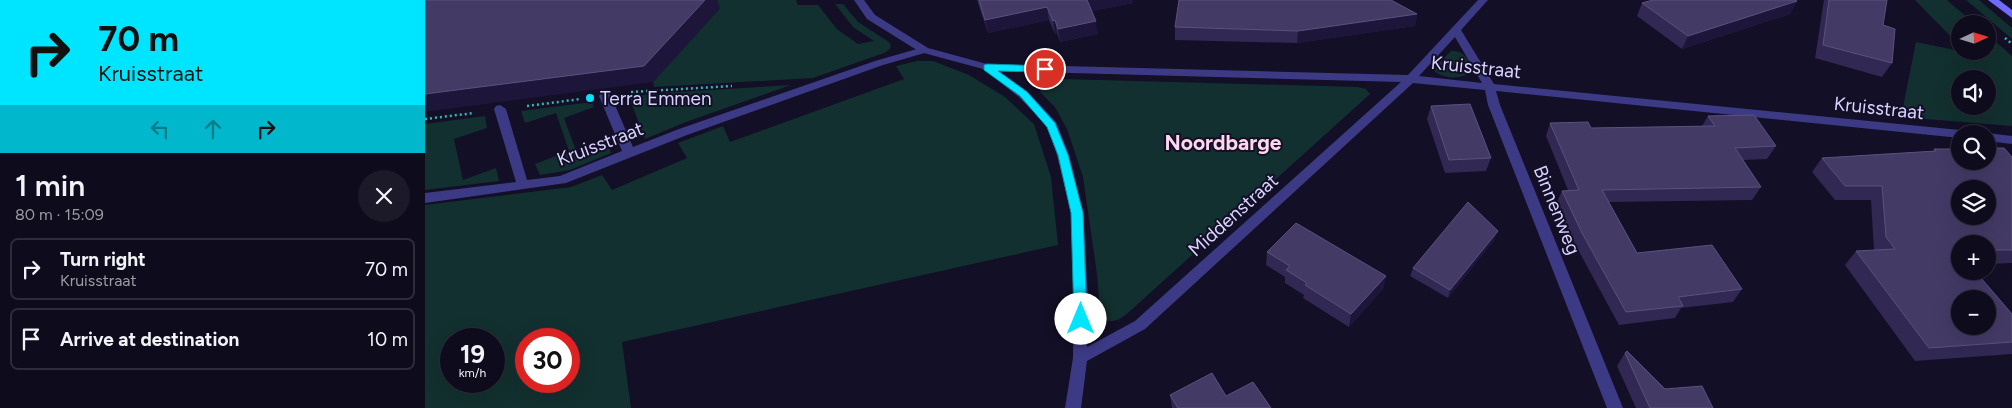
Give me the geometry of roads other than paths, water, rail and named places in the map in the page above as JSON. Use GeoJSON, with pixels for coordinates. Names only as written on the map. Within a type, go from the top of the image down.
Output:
{"type":"FeatureCollection","features":[{"type":"Feature","properties":{"kind":"street"},"geometry":{"type":"LineString","coordinates":[[859,0],[871,16],[924,50],[987,67],[1023,94],[1052,125],[1063,155],[1077,213],[1081,300],[1080,358],[1073,408]]}},
{"type":"Feature","properties":{"kind":"street","name":"Middenstraat"},"geometry":{"type":"LineString","coordinates":[[1080,358],[1140,325],[1411,79],[1483,0]]}},
{"type":"Feature","properties":{"kind":"street"},"geometry":{"type":"LineString","coordinates":[[1993,0],[2012,15]]}},
{"type":"Feature","properties":{"kind":"street","name":"Binnenweg"},"geometry":{"type":"LineString","coordinates":[[1456,30],[1490,87],[1498,114],[1615,408]]}},
{"type":"Feature","properties":{"kind":"street","name":"Kruisstraat"},"geometry":{"type":"LineString","coordinates":[[425,198],[562,180],[683,132],[879,63],[924,50]]}},
{"type":"Feature","properties":{"kind":"street","name":"Kruisstraat"},"geometry":{"type":"LineString","coordinates":[[987,67],[1411,79],[1951,133]]}},
{"type":"Feature","properties":{"kind":"street"},"geometry":{"type":"LineString","coordinates":[[605,96],[629,153]]}},
{"type":"Feature","properties":{"kind":"street"},"geometry":{"type":"LineString","coordinates":[[501,109],[523,186]]}},
{"type":"Feature","properties":{"kind":"street"},"geometry":{"type":"LineString","coordinates":[[1996,138],[2012,140]]}},
{"type":"Feature","properties":{"kind":"place","name":"Terra Emmen"},"geometry":{"type":"Point","coordinates":[590,98]}},
{"type":"Feature","properties":{"kind":"district","name":"Noordbarge"},"geometry":{"type":"Point","coordinates":[1223,142]}}]}
